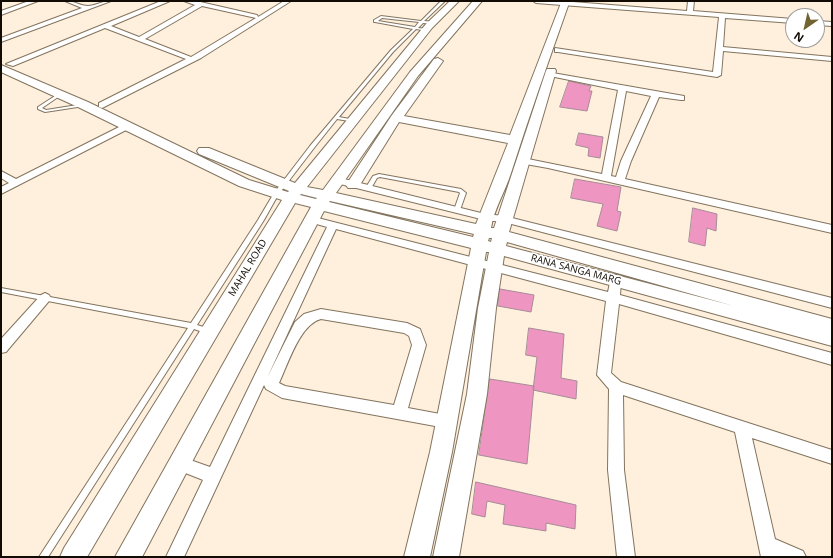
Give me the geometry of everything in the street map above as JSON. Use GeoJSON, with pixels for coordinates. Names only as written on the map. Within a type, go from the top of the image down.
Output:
{"type":"FeatureCollection","features":[{"type":"Feature","properties":{"kind":"main road","name":"MAHAL ROAD"},"geometry":{"type":"LineString","coordinates":[[73,557],[209,332],[287,191],[424,25],[455,1]]}},
{"type":"Feature","properties":{"kind":"main road"},"geometry":{"type":"LineString","coordinates":[[353,185],[396,118],[414,83],[436,47],[478,1]]}},
{"type":"Feature","properties":{"kind":"main road"},"geometry":{"type":"LineString","coordinates":[[128,557],[318,207],[336,180],[414,83],[445,52],[490,1]]}},
{"type":"Feature","properties":{"kind":"main road"},"geometry":{"type":"LineString","coordinates":[[446,557],[477,394],[493,267],[500,234],[558,50],[570,3]]}},
{"type":"Feature","properties":{"kind":"main road"},"geometry":{"type":"LineString","coordinates":[[417,557],[446,421],[483,231],[514,140],[570,3]]}},
{"type":"Feature","properties":{"kind":"main road"},"geometry":{"type":"LineString","coordinates":[[4,64],[208,153],[287,191]]}},
{"type":"Feature","properties":{"kind":"main road"},"geometry":{"type":"LineString","coordinates":[[4,64],[59,94],[94,104],[127,126],[244,183],[287,191]]}},
{"type":"Feature","properties":{"kind":"main road"},"geometry":{"type":"LineString","coordinates":[[396,118],[514,140]]}},
{"type":"Feature","properties":{"kind":"main road","name":"RANA SANGA MARG"},"geometry":{"type":"LineString","coordinates":[[287,191],[318,207],[500,234],[832,326]]}},
{"type":"Feature","properties":{"kind":"main road","name":"RANA SANGA MARG"},"geometry":{"type":"LineString","coordinates":[[500,234],[615,281],[832,340]]}},
{"type":"Feature","properties":{"kind":"street"},"geometry":{"type":"LineString","coordinates":[[1,12],[32,1]]}},
{"type":"Feature","properties":{"kind":"street"},"geometry":{"type":"LineString","coordinates":[[68,1],[88,8]]}},
{"type":"Feature","properties":{"kind":"street"},"geometry":{"type":"LineString","coordinates":[[1,40],[108,1]]}},
{"type":"Feature","properties":{"kind":"street"},"geometry":{"type":"LineString","coordinates":[[4,64],[167,1]]}},
{"type":"Feature","properties":{"kind":"street"},"geometry":{"type":"LineString","coordinates":[[187,1],[255,16]]}},
{"type":"Feature","properties":{"kind":"street"},"geometry":{"type":"LineString","coordinates":[[94,104],[168,68],[279,1]]}},
{"type":"Feature","properties":{"kind":"street"},"geometry":{"type":"LineString","coordinates":[[94,104],[198,56],[288,1]]}},
{"type":"Feature","properties":{"kind":"street"},"geometry":{"type":"LineString","coordinates":[[536,1],[605,3],[690,13],[785,20]]}},
{"type":"Feature","properties":{"kind":"street"},"geometry":{"type":"LineString","coordinates":[[690,13],[691,1]]}},
{"type":"Feature","properties":{"kind":"street"},"geometry":{"type":"LineString","coordinates":[[140,39],[201,4]]}},
{"type":"Feature","properties":{"kind":"street"},"geometry":{"type":"LineString","coordinates":[[558,50],[717,75],[722,16]]}},
{"type":"Feature","properties":{"kind":"street"},"geometry":{"type":"LineString","coordinates":[[105,26],[187,57]]}},
{"type":"Feature","properties":{"kind":"street"},"geometry":{"type":"LineString","coordinates":[[720,49],[832,59]]}},
{"type":"Feature","properties":{"kind":"street"},"geometry":{"type":"LineString","coordinates":[[550,74],[680,98]]}},
{"type":"Feature","properties":{"kind":"street"},"geometry":{"type":"LineString","coordinates":[[606,178],[622,88]]}},
{"type":"Feature","properties":{"kind":"street"},"geometry":{"type":"LineString","coordinates":[[620,181],[626,161],[656,94]]}},
{"type":"Feature","properties":{"kind":"street"},"geometry":{"type":"LineString","coordinates":[[1,192],[127,126]]}},
{"type":"Feature","properties":{"kind":"street"},"geometry":{"type":"LineString","coordinates":[[522,161],[620,181],[832,229]]}},
{"type":"Feature","properties":{"kind":"street"},"geometry":{"type":"LineString","coordinates":[[1,174],[16,183]]}},
{"type":"Feature","properties":{"kind":"street"},"geometry":{"type":"LineString","coordinates":[[336,180],[456,210],[483,231],[832,303]]}},
{"type":"Feature","properties":{"kind":"street"},"geometry":{"type":"LineString","coordinates":[[318,207],[333,225],[613,298],[832,359]]}},
{"type":"Feature","properties":{"kind":"street"},"geometry":{"type":"LineString","coordinates":[[264,383],[333,225]]}},
{"type":"Feature","properties":{"kind":"street"},"geometry":{"type":"LineString","coordinates":[[615,281],[604,375],[616,387],[832,457]]}},
{"type":"Feature","properties":{"kind":"street"},"geometry":{"type":"LineString","coordinates":[[1,348],[45,298]]}},
{"type":"Feature","properties":{"kind":"street"},"geometry":{"type":"LineString","coordinates":[[175,557],[213,476],[264,383],[300,326],[309,317],[321,314],[407,328],[415,333],[418,345],[398,413]]}},
{"type":"Feature","properties":{"kind":"street"},"geometry":{"type":"LineString","coordinates":[[264,383],[282,392],[446,421]]}},
{"type":"Feature","properties":{"kind":"street"},"geometry":{"type":"LineString","coordinates":[[616,387],[616,470],[626,557]]}},
{"type":"Feature","properties":{"kind":"street"},"geometry":{"type":"LineString","coordinates":[[742,429],[768,551],[797,557]]}},
{"type":"Feature","properties":{"kind":"street"},"geometry":{"type":"LineString","coordinates":[[179,463],[213,476]]}},
{"type":"Feature","properties":{"kind":"lane"},"geometry":{"type":"LineString","coordinates":[[424,25],[443,1]]}},
{"type":"Feature","properties":{"kind":"lane"},"geometry":{"type":"LineString","coordinates":[[379,17],[384,17],[424,25],[374,21],[379,17]]}},
{"type":"Feature","properties":{"kind":"lane"},"geometry":{"type":"LineString","coordinates":[[59,94],[39,108],[46,111],[94,104]]}},
{"type":"Feature","properties":{"kind":"lane"},"geometry":{"type":"LineString","coordinates":[[368,188],[379,175],[461,191],[463,193],[456,210]]}},
{"type":"Feature","properties":{"kind":"lane"},"geometry":{"type":"LineString","coordinates":[[43,557],[192,326],[287,191]]}},
{"type":"Feature","properties":{"kind":"lane"},"geometry":{"type":"LineString","coordinates":[[1,290],[192,326],[209,332]]}},
{"type":"Feature","properties":{"kind":"building"},"geometry":{"type":"Polygon","coordinates":[[[569,81],[591,86],[589,91],[592,91],[587,111],[560,107],[569,81]]]}},
{"type":"Feature","properties":{"kind":"building"},"geometry":{"type":"Polygon","coordinates":[[[579,133],[603,137],[600,158],[588,156],[589,148],[576,145],[579,133]]]}},
{"type":"Feature","properties":{"kind":"building"},"geometry":{"type":"Polygon","coordinates":[[[575,179],[621,187],[617,211],[621,212],[617,231],[597,226],[603,204],[571,198],[575,179]]]}},
{"type":"Feature","properties":{"kind":"building"},"geometry":{"type":"Polygon","coordinates":[[[693,208],[717,214],[716,231],[707,228],[705,246],[689,242],[693,208]]]}},
{"type":"Feature","properties":{"kind":"building"},"geometry":{"type":"Polygon","coordinates":[[[500,289],[534,295],[531,312],[498,306],[500,289]]]}},
{"type":"Feature","properties":{"kind":"building"},"geometry":{"type":"Polygon","coordinates":[[[529,328],[564,334],[561,378],[577,381],[576,399],[533,390],[537,357],[526,355],[529,328]]]}},
{"type":"Feature","properties":{"kind":"building"},"geometry":{"type":"Polygon","coordinates":[[[490,379],[534,386],[527,464],[479,455],[490,379]]]}},
{"type":"Feature","properties":{"kind":"building"},"geometry":{"type":"Polygon","coordinates":[[[476,482],[576,505],[575,529],[546,523],[546,531],[503,524],[505,505],[487,501],[485,517],[472,514],[476,482]]]}}]}
